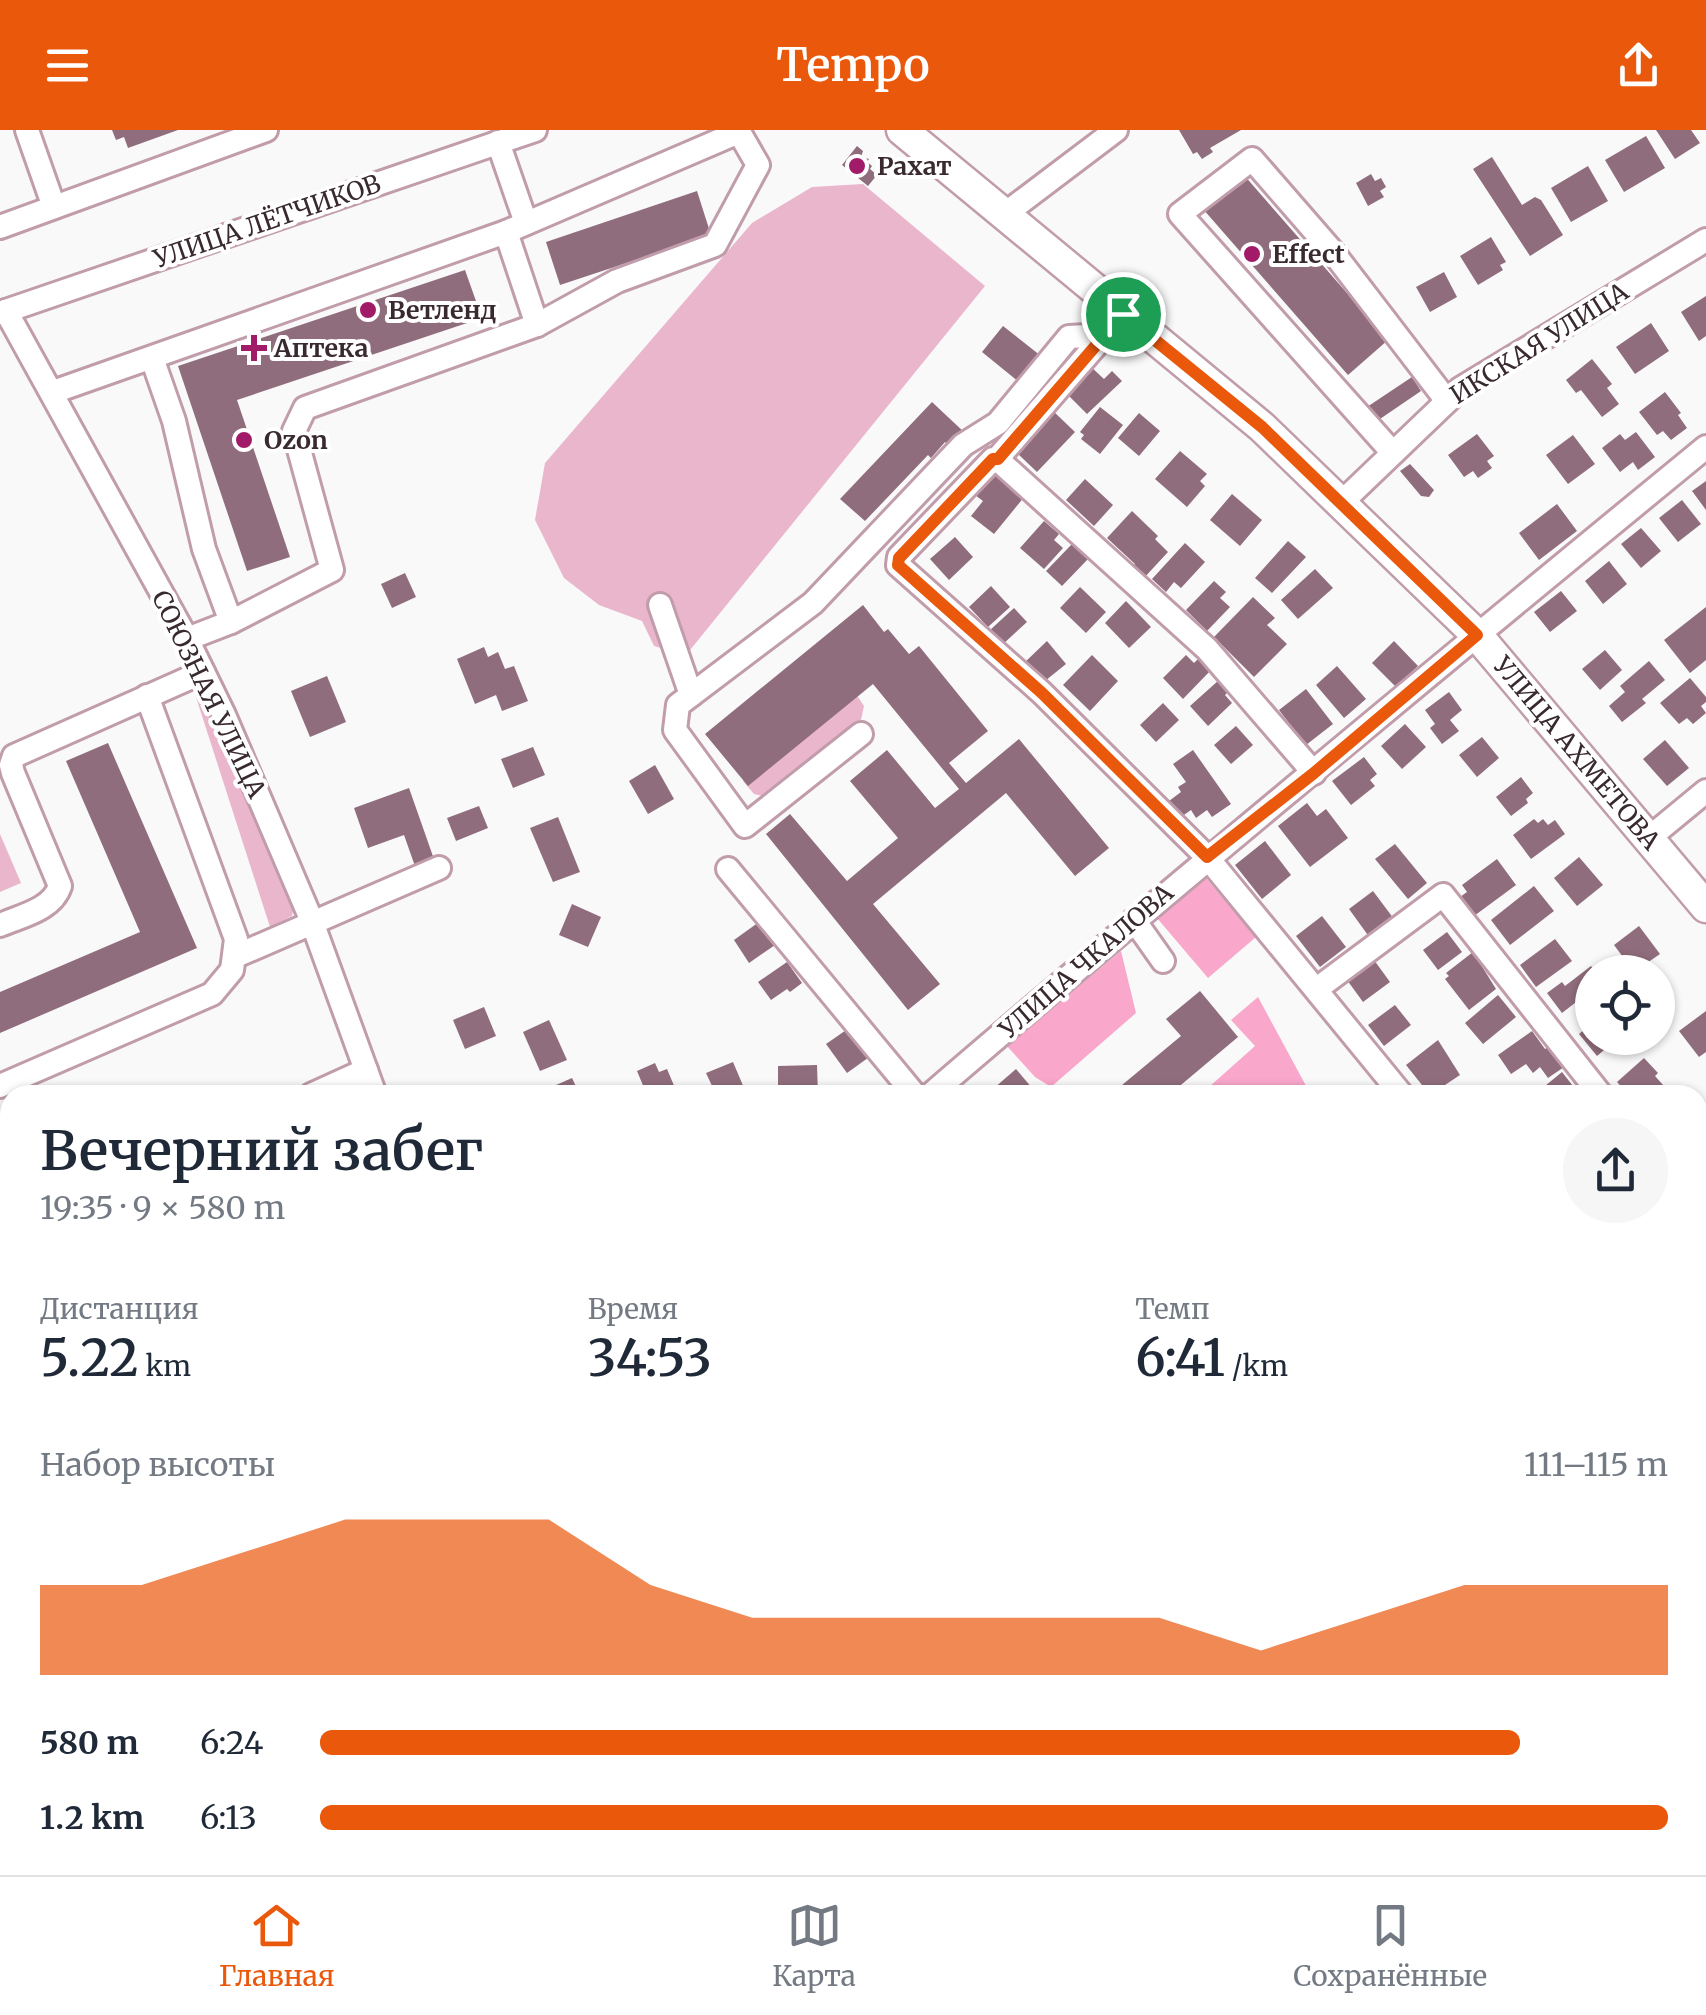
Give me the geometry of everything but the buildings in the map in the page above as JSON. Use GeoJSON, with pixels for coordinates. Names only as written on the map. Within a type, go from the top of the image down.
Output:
{"type":"FeatureCollection","features":[{"type":"Feature","properties":{"kind":"main road","name":"УЛИЦА АХМЕТОВА"},"geometry":{"type":"LineString","coordinates":[[902,130],[1005,214],[1114,324],[1262,427],[1341,503],[1477,635],[1706,908]]}},
{"type":"Feature","properties":{"kind":"street"},"geometry":{"type":"LineString","coordinates":[[26,130],[54,207]]}},
{"type":"Feature","properties":{"kind":"street"},"geometry":{"type":"LineString","coordinates":[[0,227],[266,130]]}},
{"type":"Feature","properties":{"kind":"street","name":"УЛИЦА ЛЁТЧИКОВ"},"geometry":{"type":"LineString","coordinates":[[3,312],[535,130]]}},
{"type":"Feature","properties":{"kind":"street"},"geometry":{"type":"LineString","coordinates":[[1005,214],[1116,130]]}},
{"type":"Feature","properties":{"kind":"street"},"geometry":{"type":"LineString","coordinates":[[53,392],[516,228],[738,132],[758,165],[715,245],[618,281],[537,325],[305,408],[294,431],[332,570],[231,622],[187,639]]}},
{"type":"Feature","properties":{"kind":"street"},"geometry":{"type":"LineString","coordinates":[[498,142],[537,325]]}},
{"type":"Feature","properties":{"kind":"street"},"geometry":{"type":"LineString","coordinates":[[1393,453],[1180,214],[1252,159],[1332,251],[1447,401]]}},
{"type":"Feature","properties":{"kind":"street","name":"ИКСКАЯ УЛИЦА"},"geometry":{"type":"LineString","coordinates":[[1341,503],[1476,378],[1706,240]]}},
{"type":"Feature","properties":{"kind":"street","name":"СОЮЗНАЯ УЛИЦА"},"geometry":{"type":"LineString","coordinates":[[3,312],[53,392],[224,715],[312,923],[372,1085]]}},
{"type":"Feature","properties":{"kind":"street"},"geometry":{"type":"LineString","coordinates":[[1114,324],[998,459],[993,459],[899,558],[898,565],[1042,693],[1207,857],[1394,1085]]}},
{"type":"Feature","properties":{"kind":"street"},"geometry":{"type":"LineString","coordinates":[[861,734],[745,826],[676,730],[678,705],[813,603],[963,445],[998,423],[1069,336],[1114,324]]}},
{"type":"Feature","properties":{"kind":"street"},"geometry":{"type":"LineString","coordinates":[[152,358],[174,420],[204,550],[231,622]]}},
{"type":"Feature","properties":{"kind":"street","name":"УЛИЦА ЧКАЛОВА"},"geometry":{"type":"LineString","coordinates":[[942,1085],[1207,857],[1314,773],[1706,447]]}},
{"type":"Feature","properties":{"kind":"street"},"geometry":{"type":"LineString","coordinates":[[998,459],[1207,649],[1314,773]]}},
{"type":"Feature","properties":{"kind":"street"},"geometry":{"type":"LineString","coordinates":[[660,606],[691,695]]}},
{"type":"Feature","properties":{"kind":"street"},"geometry":{"type":"LineString","coordinates":[[0,925],[48,904],[60,886],[13,773],[14,756],[203,672]]}},
{"type":"Feature","properties":{"kind":"street"},"geometry":{"type":"LineString","coordinates":[[2,1085],[212,994],[227,978],[236,956],[236,939],[147,696]]}},
{"type":"Feature","properties":{"kind":"street"},"geometry":{"type":"LineString","coordinates":[[1649,838],[1706,791]]}},
{"type":"Feature","properties":{"kind":"street"},"geometry":{"type":"LineString","coordinates":[[236,956],[439,868]]}},
{"type":"Feature","properties":{"kind":"street"},"geometry":{"type":"LineString","coordinates":[[728,869],[907,1085]]}},
{"type":"Feature","properties":{"kind":"street"},"geometry":{"type":"LineString","coordinates":[[1318,988],[1443,895],[1593,1085]]}},
{"type":"Feature","properties":{"kind":"street"},"geometry":{"type":"LineString","coordinates":[[1134,920],[1162,961]]}},
{"type":"Feature","properties":{"kind":"street"},"geometry":{"type":"LineString","coordinates":[[334,1085],[366,1070]]}},
{"type":"Feature","properties":{"kind":"shaded area"},"geometry":{"type":"Polygon","coordinates":[[[863,184],[985,286],[686,655],[654,646],[642,621],[599,605],[564,578],[535,520],[545,463],[752,223],[812,187],[863,184]]]}},
{"type":"Feature","properties":{"kind":"shaded area"},"geometry":{"type":"Polygon","coordinates":[[[194,691],[205,695],[294,906],[292,916],[270,927],[194,691]]]}},
{"type":"Feature","properties":{"kind":"shaded area"},"geometry":{"type":"Polygon","coordinates":[[[854,691],[864,706],[861,720],[767,797],[754,794],[743,781],[854,691]]]}},
{"type":"Feature","properties":{"kind":"shaded area"},"geometry":{"type":"Polygon","coordinates":[[[0,834],[21,883],[0,892],[0,834]]]}},
{"type":"Feature","properties":{"kind":"shaded area"},"geometry":{"type":"Polygon","coordinates":[[[1205,877],[1256,937],[1208,978],[1157,918],[1205,877]]]}},
{"type":"Feature","properties":{"kind":"shaded area"},"geometry":{"type":"Polygon","coordinates":[[[1121,951],[1136,1013],[1053,1085],[1035,1077],[1007,1046],[1121,951]]]}},
{"type":"Feature","properties":{"kind":"shaded area"},"geometry":{"type":"Polygon","coordinates":[[[1258,997],[1306,1085],[1211,1085],[1255,1046],[1231,1020],[1258,997]]]}},
{"type":"Feature","properties":{"kind":"place","name":"Рахат"},"geometry":{"type":"Point","coordinates":[857,166]}},
{"type":"Feature","properties":{"kind":"place","name":"Effect"},"geometry":{"type":"Point","coordinates":[1252,254]}},
{"type":"Feature","properties":{"kind":"place","name":"Ветленд"},"geometry":{"type":"Point","coordinates":[368,310]}},
{"type":"Feature","properties":{"kind":"place","name":"Аптека"},"geometry":{"type":"Point","coordinates":[254,348]}},
{"type":"Feature","properties":{"kind":"place","name":"Ozon"},"geometry":{"type":"Point","coordinates":[244,440]}},
{"type":"Feature","properties":{"kind":"route"},"geometry":{"type":"LineString","coordinates":[[1123,314],[1262,427],[1477,635],[1314,773],[1207,857],[1042,693],[898,565],[899,558],[993,459],[998,459],[1123,314]]}}]}
